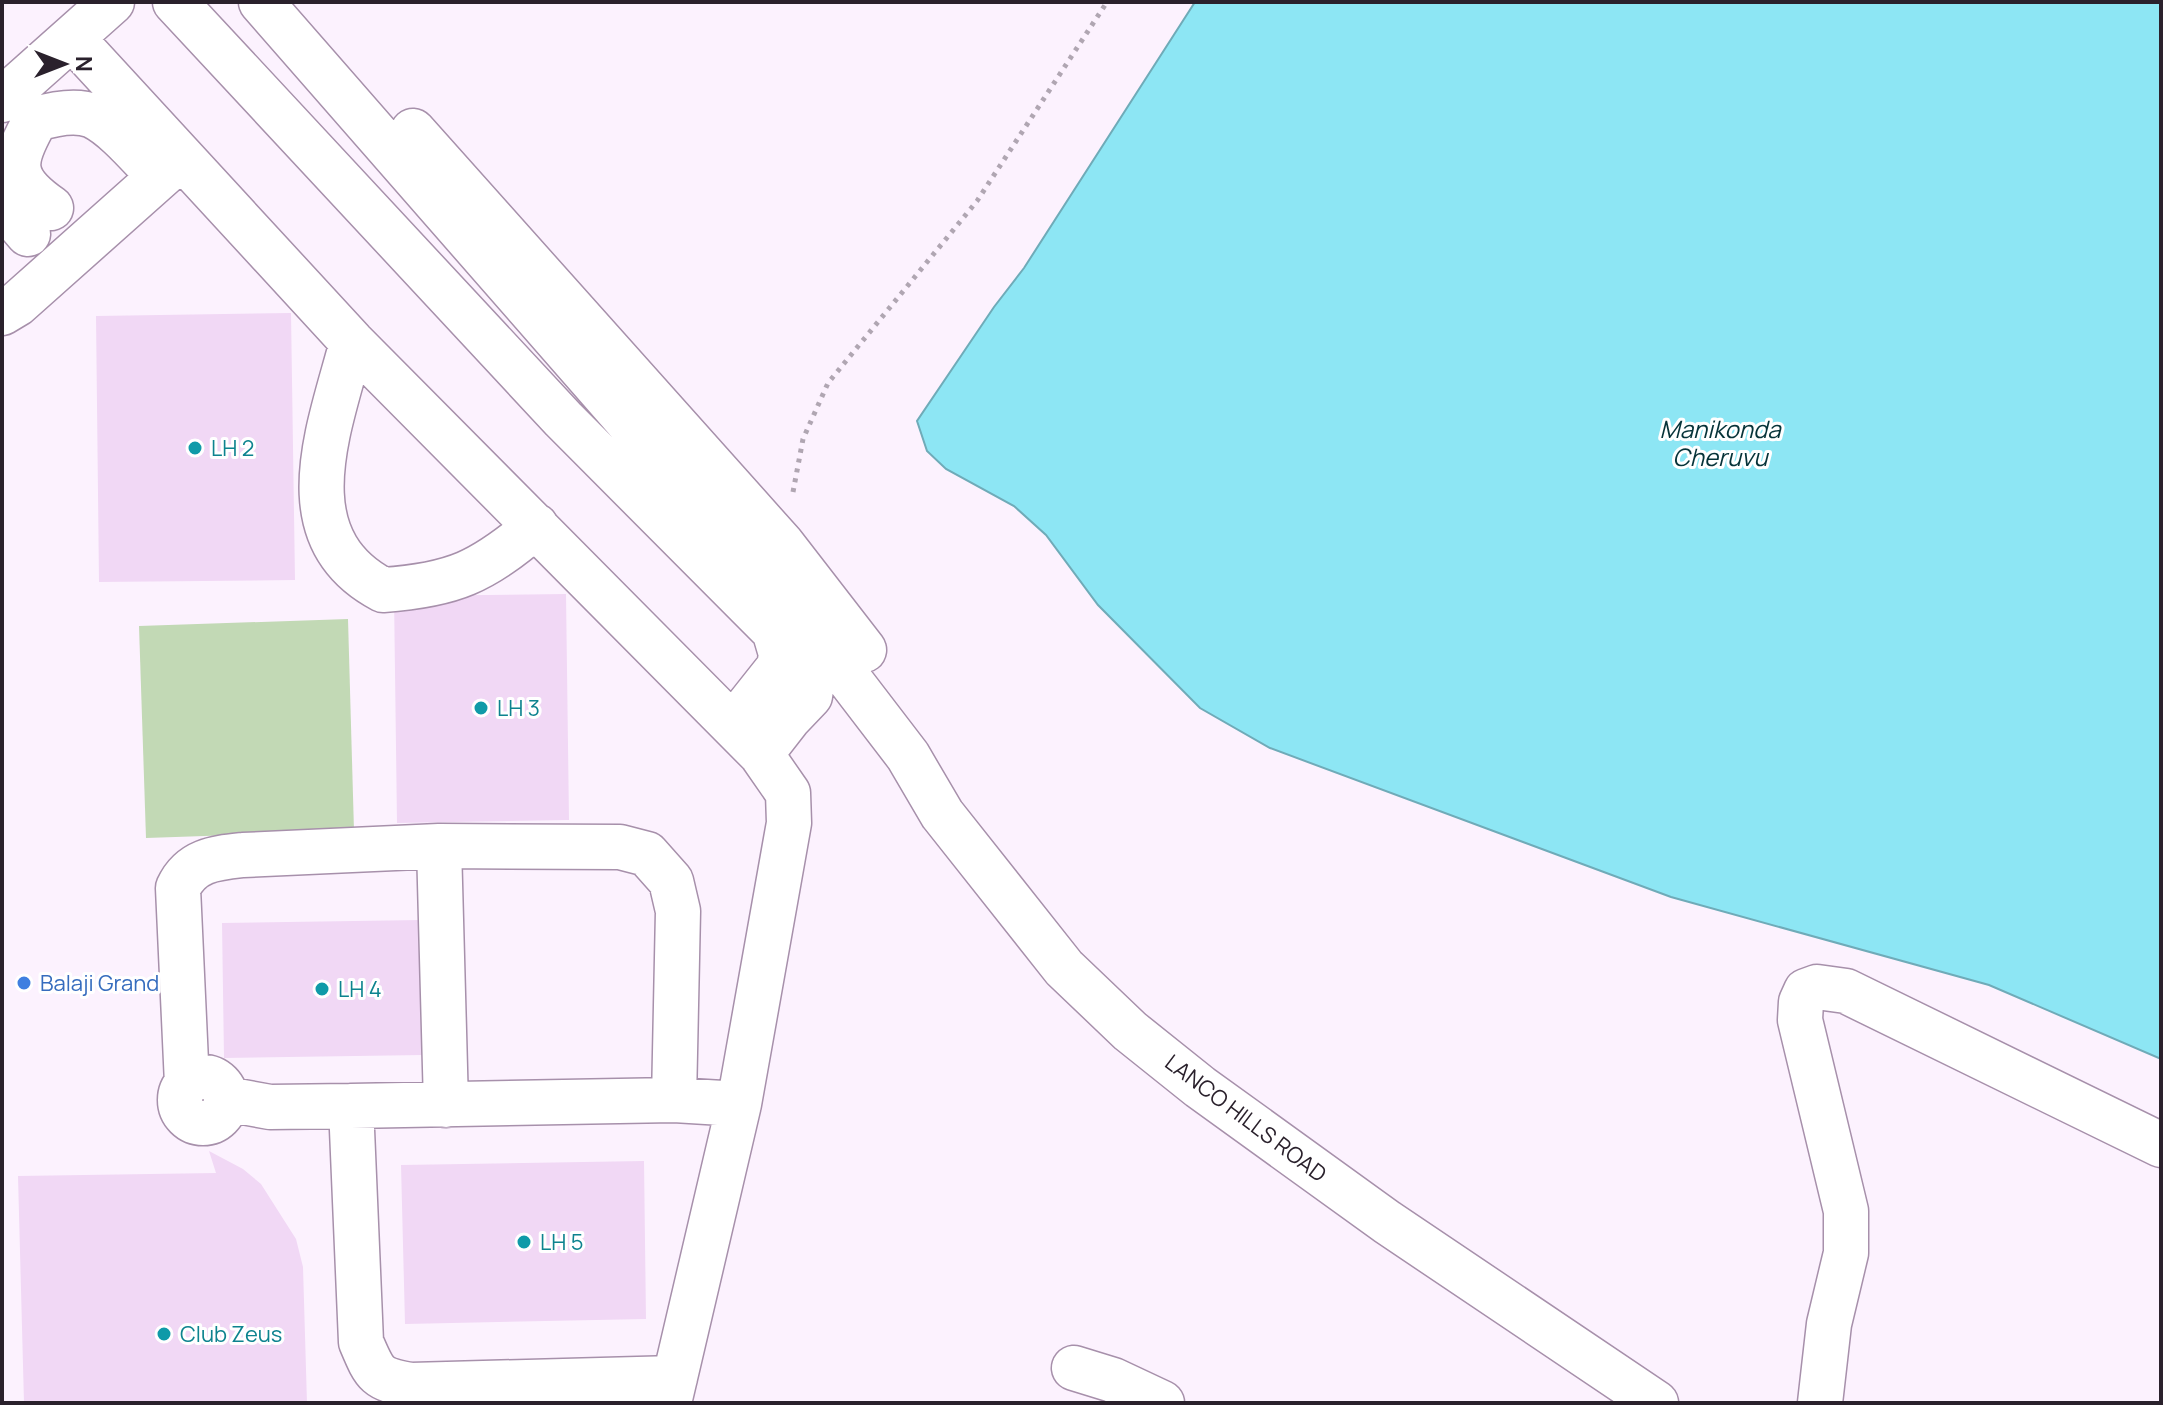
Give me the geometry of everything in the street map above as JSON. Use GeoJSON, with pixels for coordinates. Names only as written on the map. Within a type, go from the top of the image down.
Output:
{"type":"FeatureCollection","features":[{"type":"Feature","properties":{"kind":"street"},"geometry":{"type":"LineString","coordinates":[[2,100],[112,2]]}},
{"type":"Feature","properties":{"kind":"street"},"geometry":{"type":"LineString","coordinates":[[175,2],[563,419],[850,707]]}},
{"type":"Feature","properties":{"kind":"street"},"geometry":{"type":"LineString","coordinates":[[261,2],[608,375],[782,544],[897,693],[908,756]]}},
{"type":"Feature","properties":{"kind":"street"},"geometry":{"type":"LineString","coordinates":[[298,2],[608,375],[908,756]]}},
{"type":"Feature","properties":{"kind":"street"},"geometry":{"type":"LineString","coordinates":[[72,38],[171,167],[352,342],[747,740],[788,793],[790,808],[739,1104],[672,1391],[411,1385],[385,1380],[372,1367],[361,1342],[351,1106]]}},
{"type":"Feature","properties":{"kind":"street"},"geometry":{"type":"LineString","coordinates":[[27,216],[35,197],[18,171],[18,150],[36,119],[47,115],[58,112],[92,115],[127,143],[171,167]]}},
{"type":"Feature","properties":{"kind":"street"},"geometry":{"type":"LineString","coordinates":[[2,313],[17,304],[171,167]]}},
{"type":"Feature","properties":{"kind":"street"},"geometry":{"type":"LineString","coordinates":[[352,342],[326,440],[320,499],[324,524],[335,547],[354,571],[383,590],[444,582],[500,557],[536,526]]}},
{"type":"Feature","properties":{"kind":"street"},"geometry":{"type":"LineString","coordinates":[[563,419],[608,375]]}},
{"type":"Feature","properties":{"kind":"street"},"geometry":{"type":"LineString","coordinates":[[747,740],[779,667],[781,654],[774,630]]}},
{"type":"Feature","properties":{"kind":"street"},"geometry":{"type":"LineString","coordinates":[[747,740],[789,718],[810,696],[812,683],[805,662]]}},
{"type":"Feature","properties":{"kind":"street","name":"LANCO HILLS ROAD"},"geometry":{"type":"LineString","coordinates":[[908,756],[942,814],[1064,968],[1130,1031],[1200,1087],[1387,1222],[1656,1403]]}},
{"type":"Feature","properties":{"kind":"street"},"geometry":{"type":"LineString","coordinates":[[674,1100],[678,911],[671,881],[647,854],[620,847],[439,846],[243,855],[198,864],[185,873],[178,888],[207,1092],[270,1107],[674,1100],[739,1104]]}},
{"type":"Feature","properties":{"kind":"street"},"geometry":{"type":"LineString","coordinates":[[439,846],[446,1105]]}},
{"type":"Feature","properties":{"kind":"street"},"geometry":{"type":"LineString","coordinates":[[1820,1403],[1829,1324],[1846,1253],[1846,1211],[1800,1020],[1801,1002],[1806,991],[1830,987],[1846,991],[2161,1145]]}},
{"type":"Feature","properties":{"kind":"street"},"geometry":{"type":"LineString","coordinates":[[1074,1368],[1113,1380],[1162,1403]]}},
{"type":"Feature","properties":{"kind":"path"},"geometry":{"type":"LineString","coordinates":[[782,544],[803,439],[828,383],[977,201],[1107,2]]}},
{"type":"Feature","properties":{"kind":"green space"},"geometry":{"type":"Polygon","coordinates":[[[348,619],[354,831],[146,838],[139,626],[348,619]]]}},
{"type":"Feature","properties":{"kind":"water","name":"Manikonda Cheruvu"},"geometry":{"type":"Polygon","coordinates":[[[1195,2],[2161,2],[2161,1059],[1989,985],[1671,897],[1270,748],[1200,708],[1098,605],[1046,535],[1014,506],[946,469],[927,451],[917,421],[1024,268],[1195,2]]]}},
{"type":"Feature","properties":{"kind":"building","name":"LH 2"},"geometry":{"type":"Polygon","coordinates":[[[291,313],[295,580],[99,582],[96,316],[291,313]]]}},
{"type":"Feature","properties":{"kind":"building","name":"LH 3"},"geometry":{"type":"Polygon","coordinates":[[[566,594],[569,820],[397,823],[394,596],[566,594]]]}},
{"type":"Feature","properties":{"kind":"building","name":"LH 4"},"geometry":{"type":"Polygon","coordinates":[[[421,920],[423,1055],[224,1058],[222,923],[421,920]]]}},
{"type":"Feature","properties":{"kind":"building","name":"Club Zeus"},"geometry":{"type":"Polygon","coordinates":[[[209,1151],[243,1169],[261,1184],[296,1239],[303,1267],[307,1403],[24,1403],[18,1176],[216,1173],[209,1151]]]}},
{"type":"Feature","properties":{"kind":"building","name":"LH 5"},"geometry":{"type":"Polygon","coordinates":[[[644,1161],[646,1319],[405,1324],[401,1165],[644,1161]]]}},
{"type":"Feature","properties":{"kind":"place","name":"LH 2"},"geometry":{"type":"Point","coordinates":[195,448]}},
{"type":"Feature","properties":{"kind":"place","name":"LH 3"},"geometry":{"type":"Point","coordinates":[481,708]}},
{"type":"Feature","properties":{"kind":"place","name":"Balaji Grand"},"geometry":{"type":"Point","coordinates":[24,983]}},
{"type":"Feature","properties":{"kind":"place","name":"LH 4"},"geometry":{"type":"Point","coordinates":[322,989]}},
{"type":"Feature","properties":{"kind":"place","name":"LH 5"},"geometry":{"type":"Point","coordinates":[524,1242]}},
{"type":"Feature","properties":{"kind":"place","name":"Club Zeus"},"geometry":{"type":"Point","coordinates":[164,1334]}}]}
